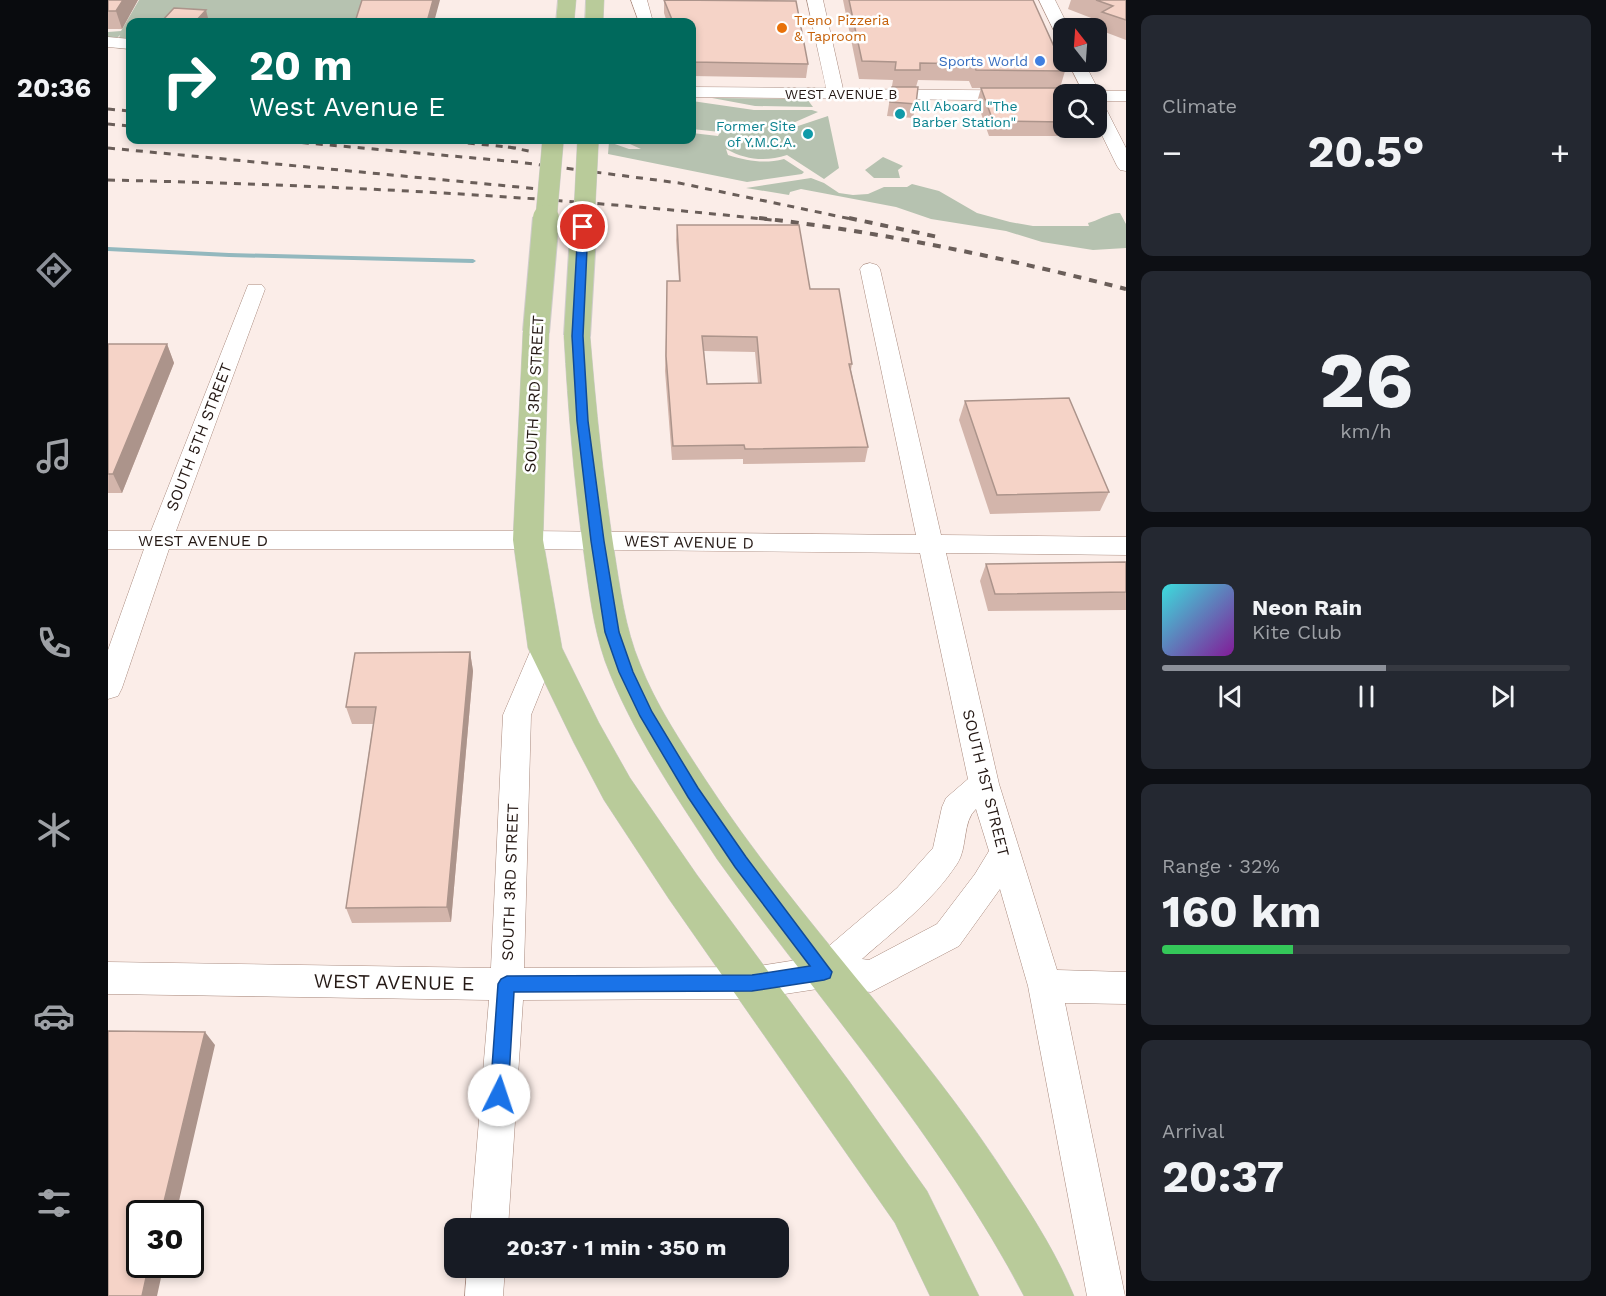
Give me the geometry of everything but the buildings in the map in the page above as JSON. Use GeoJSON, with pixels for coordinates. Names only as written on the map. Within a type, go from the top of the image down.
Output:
{"type":"FeatureCollection","features":[{"type":"Feature","properties":{"kind":"main road"},"geometry":{"type":"LineString","coordinates":[[565,18],[567,0]]}},
{"type":"Feature","properties":{"kind":"main road"},"geometry":{"type":"LineString","coordinates":[[594,18],[596,0]]}},
{"type":"Feature","properties":{"kind":"main road","name":"SOUTH 3RD STREET"},"geometry":{"type":"LineString","coordinates":[[554,144],[536,332],[528,540],[545,648],[586,733],[617,789],[683,887],[752,983]]}},
{"type":"Feature","properties":{"kind":"main road"},"geometry":{"type":"LineString","coordinates":[[588,144],[577,336],[582,421],[597,541],[612,632],[626,672],[647,716],[693,792],[741,862],[824,972],[912,1079],[975,1167],[1050,1296]]}},
{"type":"Feature","properties":{"kind":"main road"},"geometry":{"type":"LineString","coordinates":[[752,983],[911,1208],[955,1296]]}},
{"type":"Feature","properties":{"kind":"street"},"geometry":{"type":"LineString","coordinates":[[639,0],[645,18]]}},
{"type":"Feature","properties":{"kind":"street"},"geometry":{"type":"LineString","coordinates":[[815,0],[836,94]]}},
{"type":"Feature","properties":{"kind":"street"},"geometry":{"type":"LineString","coordinates":[[1047,0],[1056,18]]}},
{"type":"Feature","properties":{"kind":"street"},"geometry":{"type":"LineString","coordinates":[[108,42],[126,44]]}},
{"type":"Feature","properties":{"kind":"street","name":"WEST AVENUE B"},"geometry":{"type":"LineString","coordinates":[[696,92],[1053,96]]}},
{"type":"Feature","properties":{"kind":"street"},"geometry":{"type":"LineString","coordinates":[[1107,96],[1126,96]]}},
{"type":"Feature","properties":{"kind":"street"},"geometry":{"type":"LineString","coordinates":[[1107,127],[1126,166]]}},
{"type":"Feature","properties":{"kind":"street","name":"SOUTH 1ST STREET"},"geometry":{"type":"LineString","coordinates":[[870,268],[984,784],[1045,986],[1106,1296]]}},
{"type":"Feature","properties":{"kind":"street","name":"SOUTH 5TH STREET"},"geometry":{"type":"LineString","coordinates":[[108,688],[160,540],[255,289]]}},
{"type":"Feature","properties":{"kind":"street","name":"WEST AVENUE D"},"geometry":{"type":"LineString","coordinates":[[108,540],[528,540],[1126,546]]}},
{"type":"Feature","properties":{"kind":"street","name":"SOUTH 3RD STREET"},"geometry":{"type":"LineString","coordinates":[[490,1218],[507,984],[517,715],[545,648]]}},
{"type":"Feature","properties":{"kind":"street"},"geometry":{"type":"LineString","coordinates":[[824,972],[908,898],[947,854],[957,807],[984,784]]}},
{"type":"Feature","properties":{"kind":"street","name":"WEST AVENUE E"},"geometry":{"type":"LineString","coordinates":[[108,978],[507,984],[752,983],[824,972],[871,976],[948,935],[986,884],[1004,854]]}},
{"type":"Feature","properties":{"kind":"street"},"geometry":{"type":"LineString","coordinates":[[1045,986],[1126,988]]}},
{"type":"Feature","properties":{"kind":"street"},"geometry":{"type":"LineString","coordinates":[[484,1296],[485,1278]]}},
{"type":"Feature","properties":{"kind":"green space"},"geometry":{"type":"Polygon","coordinates":[[[139,0],[371,0],[363,18],[129,18],[139,0]]]}},
{"type":"Feature","properties":{"kind":"green space"},"geometry":{"type":"Polygon","coordinates":[[[126,22],[126,49],[116,48],[120,35],[116,39],[108,38],[108,32],[121,31],[126,22]]]}},
{"type":"Feature","properties":{"kind":"green space"},"geometry":{"type":"Polygon","coordinates":[[[712,98],[807,99],[813,107],[755,106],[712,98]]]}},
{"type":"Feature","properties":{"kind":"green space"},"geometry":{"type":"Polygon","coordinates":[[[696,102],[754,110],[812,110],[818,112],[793,123],[784,123],[792,128],[828,116],[839,168],[824,179],[787,155],[771,159],[756,159],[741,156],[726,149],[728,155],[749,160],[763,162],[784,159],[804,172],[747,182],[608,154],[609,144],[629,149],[641,149],[630,144],[696,144],[696,133],[718,136],[720,132],[696,129],[696,102]]]}},
{"type":"Feature","properties":{"kind":"green space"},"geometry":{"type":"Polygon","coordinates":[[[883,157],[903,166],[898,170],[900,178],[874,178],[865,170],[883,157]]]}},
{"type":"Feature","properties":{"kind":"green space"},"geometry":{"type":"Polygon","coordinates":[[[811,178],[839,193],[853,195],[868,194],[884,187],[907,187],[912,184],[939,191],[977,213],[1033,226],[1089,226],[1088,223],[1120,213],[1126,224],[1126,248],[1093,250],[1042,242],[1006,231],[931,219],[896,207],[801,189],[790,192],[789,195],[746,188],[811,178]]]}},
{"type":"Feature","properties":{"kind":"waterway"},"geometry":{"type":"LineString","coordinates":[[108,249],[229,255],[473,261]]}},
{"type":"Feature","properties":{"kind":"railway"},"geometry":{"type":"LineString","coordinates":[[108,109],[126,111]]}},
{"type":"Feature","properties":{"kind":"railway"},"geometry":{"type":"LineString","coordinates":[[108,124],[126,126]]}},
{"type":"Feature","properties":{"kind":"railway"},"geometry":{"type":"LineString","coordinates":[[318,144],[518,162],[679,183],[856,220]]}},
{"type":"Feature","properties":{"kind":"railway"},"geometry":{"type":"LineString","coordinates":[[478,144],[510,147]]}},
{"type":"Feature","properties":{"kind":"railway"},"geometry":{"type":"LineString","coordinates":[[510,147],[516,148]]}},
{"type":"Feature","properties":{"kind":"railway"},"geometry":{"type":"LineString","coordinates":[[510,147],[534,152]]}},
{"type":"Feature","properties":{"kind":"railway"},"geometry":{"type":"LineString","coordinates":[[108,148],[550,190]]}},
{"type":"Feature","properties":{"kind":"railway"},"geometry":{"type":"LineString","coordinates":[[108,180],[441,193],[607,204],[772,220]]}},
{"type":"Feature","properties":{"kind":"railway"},"geometry":{"type":"LineString","coordinates":[[759,218],[944,247],[1126,289]]}},
{"type":"Feature","properties":{"kind":"railway"},"geometry":{"type":"LineString","coordinates":[[849,218],[938,237]]}},
{"type":"Feature","properties":{"kind":"place","name":"Treno Pizzeria & Taproom"},"geometry":{"type":"Point","coordinates":[782,28]}},
{"type":"Feature","properties":{"kind":"place","name":"Sports World"},"geometry":{"type":"Point","coordinates":[1040,61]}},
{"type":"Feature","properties":{"kind":"place","name":"All Aboard \"The Barber Station\""},"geometry":{"type":"Point","coordinates":[900,114]}},
{"type":"Feature","properties":{"kind":"place","name":"Former Site of Y.M.C.A."},"geometry":{"type":"Point","coordinates":[808,134]}},
{"type":"Feature","properties":{"kind":"route"},"geometry":{"type":"LineString","coordinates":[[499,1095],[507,984],[752,983],[824,972],[741,862],[693,792],[647,716],[626,672],[612,632],[597,541],[582,421],[577,336],[583,227]]}}]}
